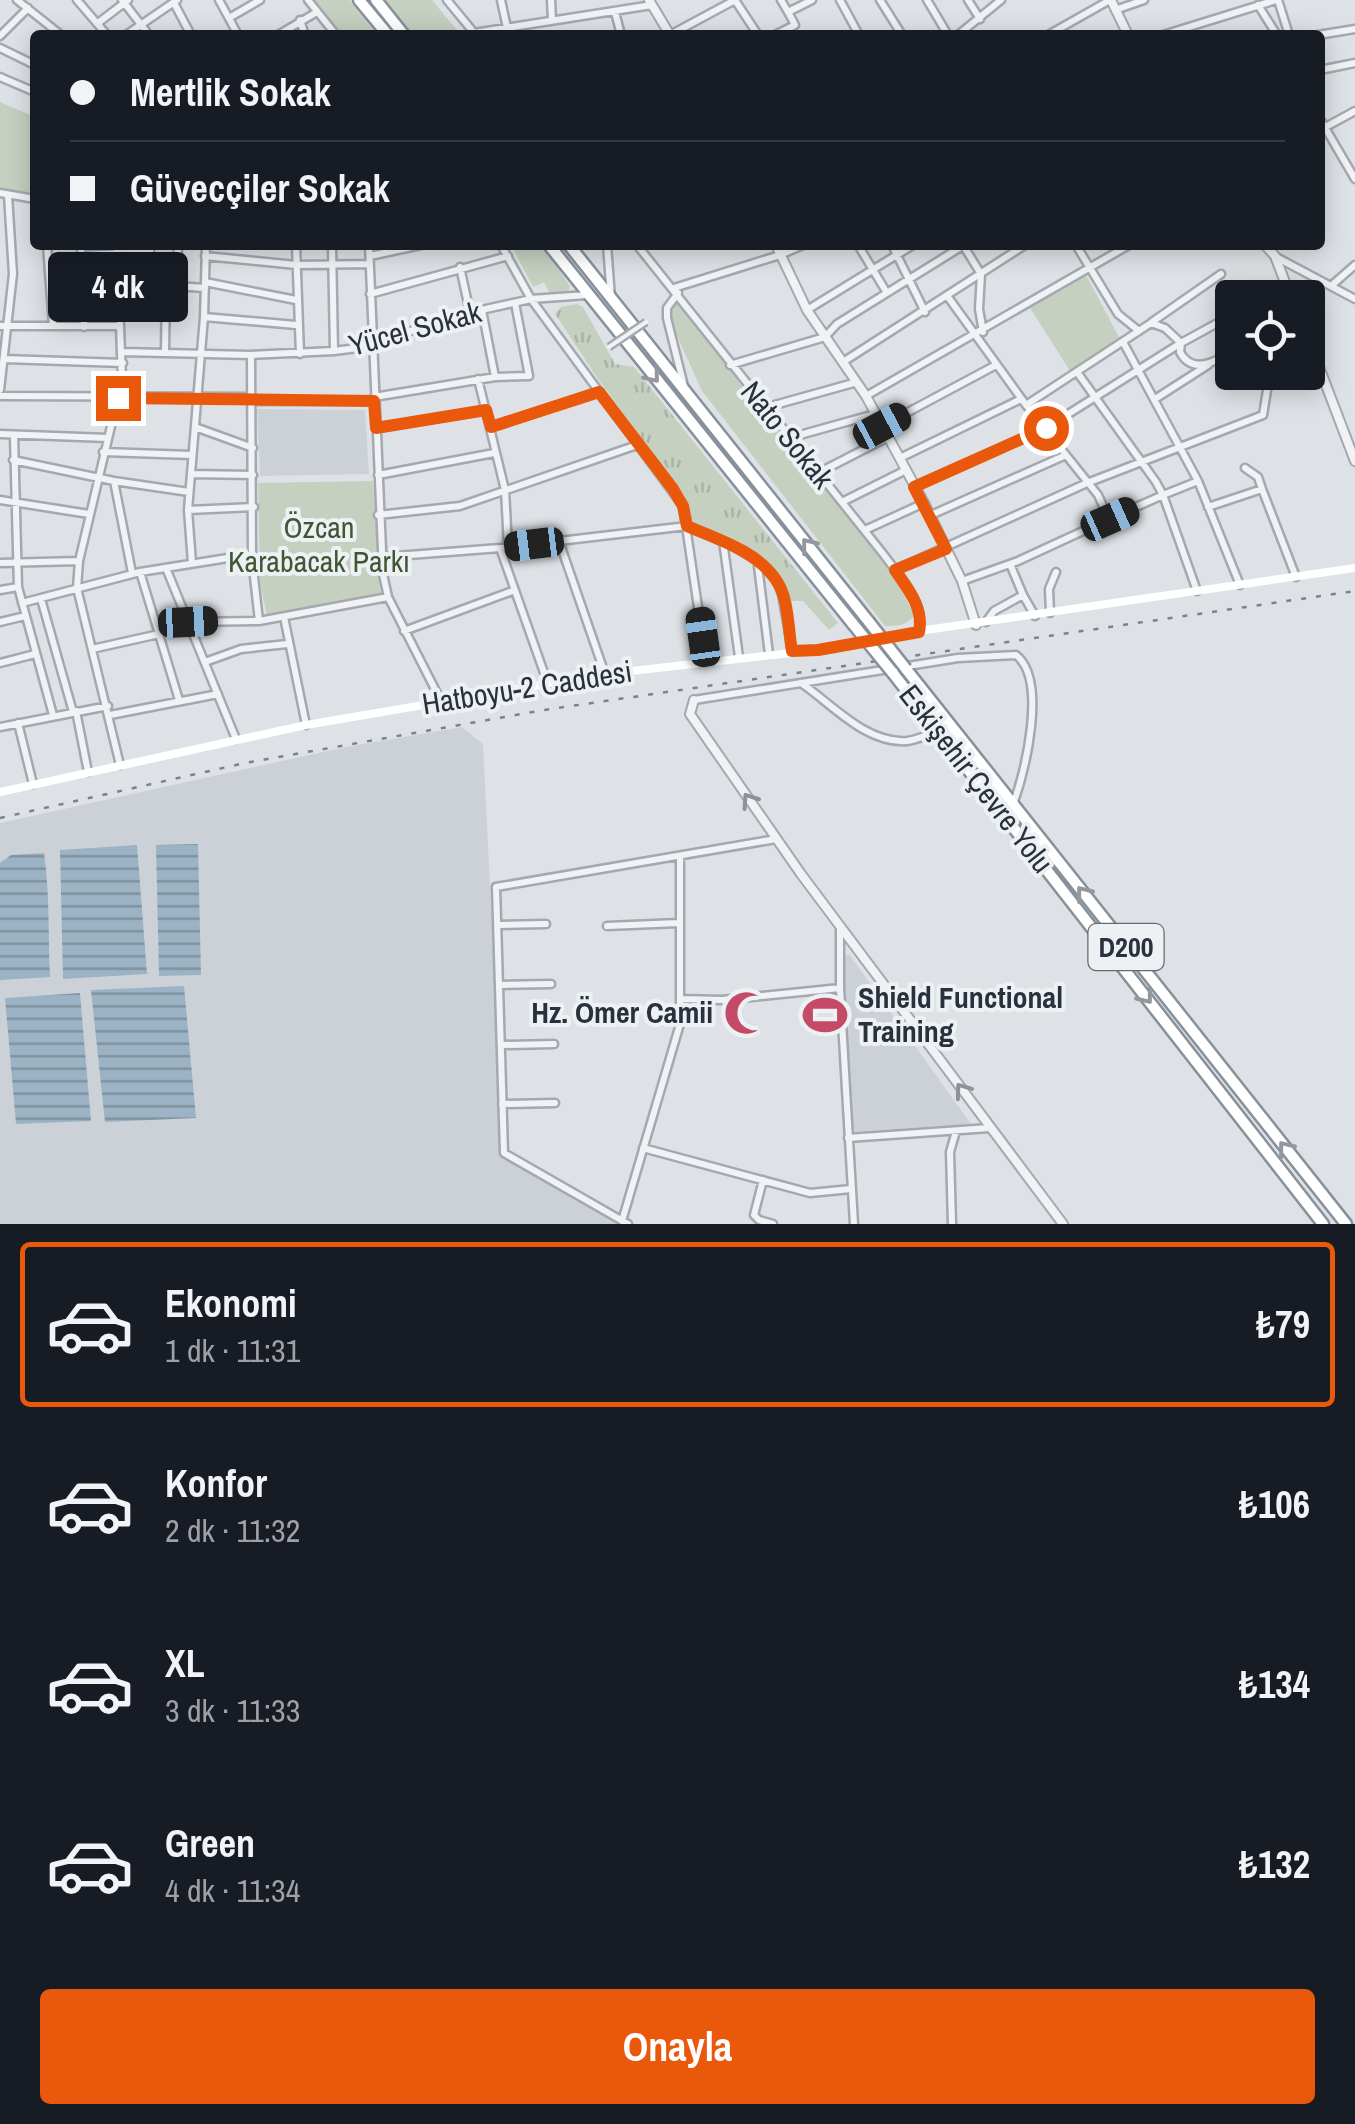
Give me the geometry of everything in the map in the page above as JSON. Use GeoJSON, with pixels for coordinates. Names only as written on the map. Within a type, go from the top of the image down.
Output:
{"type":"FeatureCollection","features":[{"type":"Feature","properties":{"kind":"highway"},"geometry":{"type":"LineString","coordinates":[[359,0],[384,30]]}},
{"type":"Feature","properties":{"kind":"highway"},"geometry":{"type":"LineString","coordinates":[[376,0],[400,30]]}},
{"type":"Feature","properties":{"kind":"highway","name":"Eskişehir Çevre Yolu"},"geometry":{"type":"LineString","coordinates":[[553,250],[892,672],[1324,1224]]}},
{"type":"Feature","properties":{"kind":"highway","name":"D200"},"geometry":{"type":"LineString","coordinates":[[573,250],[611,298]]}},
{"type":"Feature","properties":{"kind":"highway","name":"Eskişehir Çevre Yolu"},"geometry":{"type":"LineString","coordinates":[[611,298],[1346,1224]]}},
{"type":"Feature","properties":{"kind":"main road","name":"Hatboyu-2 Caddesi"},"geometry":{"type":"LineString","coordinates":[[0,792],[306,724],[441,701],[605,674],[818,650],[1355,568]]}},
{"type":"Feature","properties":{"kind":"street"},"geometry":{"type":"LineString","coordinates":[[17,0],[55,30]]}},
{"type":"Feature","properties":{"kind":"street"},"geometry":{"type":"LineString","coordinates":[[77,0],[103,30]]}},
{"type":"Feature","properties":{"kind":"street"},"geometry":{"type":"LineString","coordinates":[[219,0],[235,30]]}},
{"type":"Feature","properties":{"kind":"street"},"geometry":{"type":"LineString","coordinates":[[228,18],[260,0]]}},
{"type":"Feature","properties":{"kind":"street"},"geometry":{"type":"LineString","coordinates":[[308,0],[332,30]]}},
{"type":"Feature","properties":{"kind":"street"},"geometry":{"type":"LineString","coordinates":[[448,0],[471,30]]}},
{"type":"Feature","properties":{"kind":"street"},"geometry":{"type":"LineString","coordinates":[[501,0],[507,29]]}},
{"type":"Feature","properties":{"kind":"street"},"geometry":{"type":"LineString","coordinates":[[551,0],[552,20]]}},
{"type":"Feature","properties":{"kind":"street"},"geometry":{"type":"LineString","coordinates":[[599,0],[603,13]]}},
{"type":"Feature","properties":{"kind":"street"},"geometry":{"type":"LineString","coordinates":[[679,30],[735,0],[755,30]]}},
{"type":"Feature","properties":{"kind":"street"},"geometry":{"type":"LineString","coordinates":[[781,0],[795,25],[786,30]]}},
{"type":"Feature","properties":{"kind":"street"},"geometry":{"type":"LineString","coordinates":[[788,12],[812,0]]}},
{"type":"Feature","properties":{"kind":"street"},"geometry":{"type":"LineString","coordinates":[[840,0],[857,30]]}},
{"type":"Feature","properties":{"kind":"street"},"geometry":{"type":"LineString","coordinates":[[880,0],[899,30]]}},
{"type":"Feature","properties":{"kind":"street"},"geometry":{"type":"LineString","coordinates":[[927,0],[945,30]]}},
{"type":"Feature","properties":{"kind":"street"},"geometry":{"type":"LineString","coordinates":[[968,0],[980,19]]}},
{"type":"Feature","properties":{"kind":"street"},"geometry":{"type":"LineString","coordinates":[[1057,30],[1110,0],[1126,30]]}},
{"type":"Feature","properties":{"kind":"street"},"geometry":{"type":"LineString","coordinates":[[1116,10],[1144,0]]}},
{"type":"Feature","properties":{"kind":"street"},"geometry":{"type":"LineString","coordinates":[[1190,30],[1277,0],[1287,30]]}},
{"type":"Feature","properties":{"kind":"street"},"geometry":{"type":"LineString","coordinates":[[98,23],[125,1],[146,30]]}},
{"type":"Feature","properties":{"kind":"street"},"geometry":{"type":"LineString","coordinates":[[134,30],[175,1],[189,30]]}},
{"type":"Feature","properties":{"kind":"street"},"geometry":{"type":"LineString","coordinates":[[965,30],[997,1]]}},
{"type":"Feature","properties":{"kind":"street"},"geometry":{"type":"LineString","coordinates":[[500,30],[650,3],[667,30]]}},
{"type":"Feature","properties":{"kind":"street"},"geometry":{"type":"LineString","coordinates":[[1258,5],[1274,30]]}},
{"type":"Feature","properties":{"kind":"street"},"geometry":{"type":"LineString","coordinates":[[0,36],[28,8]]}},
{"type":"Feature","properties":{"kind":"street"},"geometry":{"type":"LineString","coordinates":[[285,30],[318,12]]}},
{"type":"Feature","properties":{"kind":"street"},"geometry":{"type":"LineString","coordinates":[[615,12],[620,30]]}},
{"type":"Feature","properties":{"kind":"street"},"geometry":{"type":"LineString","coordinates":[[300,20],[303,30]]}},
{"type":"Feature","properties":{"kind":"street"},"geometry":{"type":"LineString","coordinates":[[1325,34],[1355,29]]}},
{"type":"Feature","properties":{"kind":"street"},"geometry":{"type":"LineString","coordinates":[[0,48],[30,63]]}},
{"type":"Feature","properties":{"kind":"street"},"geometry":{"type":"LineString","coordinates":[[1325,69],[1355,63]]}},
{"type":"Feature","properties":{"kind":"street"},"geometry":{"type":"LineString","coordinates":[[0,78],[30,90]]}},
{"type":"Feature","properties":{"kind":"street"},"geometry":{"type":"LineString","coordinates":[[1325,126],[1355,111]]}},
{"type":"Feature","properties":{"kind":"street"},"geometry":{"type":"LineString","coordinates":[[1325,133],[1355,179]]}},
{"type":"Feature","properties":{"kind":"street"},"geometry":{"type":"LineString","coordinates":[[30,197],[4,194],[13,274],[3,326],[0,393],[118,398],[374,399],[495,376],[528,376],[515,303]]}},
{"type":"Feature","properties":{"kind":"street"},"geometry":{"type":"LineString","coordinates":[[47,250],[53,326]]}},
{"type":"Feature","properties":{"kind":"street"},"geometry":{"type":"LineString","coordinates":[[82,250],[84,326]]}},
{"type":"Feature","properties":{"kind":"street"},"geometry":{"type":"LineString","coordinates":[[82,255],[111,250]]}},
{"type":"Feature","properties":{"kind":"street"},"geometry":{"type":"LineString","coordinates":[[117,250],[123,363],[79,560],[77,588],[120,765]]}},
{"type":"Feature","properties":{"kind":"street"},"geometry":{"type":"LineString","coordinates":[[177,285],[178,250]]}},
{"type":"Feature","properties":{"kind":"street"},"geometry":{"type":"LineString","coordinates":[[192,563],[188,510],[206,250]]}},
{"type":"Feature","properties":{"kind":"street"},"geometry":{"type":"LineString","coordinates":[[296,250],[300,354]]}},
{"type":"Feature","properties":{"kind":"street"},"geometry":{"type":"LineString","coordinates":[[332,250],[334,351]]}},
{"type":"Feature","properties":{"kind":"street"},"geometry":{"type":"LineString","coordinates":[[369,250],[378,515],[388,597],[441,701]]}},
{"type":"Feature","properties":{"kind":"street"},"geometry":{"type":"LineString","coordinates":[[205,256],[333,265],[404,250]]}},
{"type":"Feature","properties":{"kind":"street"},"geometry":{"type":"LineString","coordinates":[[504,250],[531,299],[683,506],[706,661]]}},
{"type":"Feature","properties":{"kind":"street"},"geometry":{"type":"LineString","coordinates":[[607,250],[611,298]]}},
{"type":"Feature","properties":{"kind":"street","name":"Nato Sokak"},"geometry":{"type":"LineString","coordinates":[[641,250],[895,570],[916,602],[921,620],[919,632]]}},
{"type":"Feature","properties":{"kind":"street"},"geometry":{"type":"LineString","coordinates":[[778,250],[807,310],[889,437],[981,624],[1023,595]]}},
{"type":"Feature","properties":{"kind":"street"},"geometry":{"type":"LineString","coordinates":[[684,389],[667,318],[667,308],[676,290],[792,250]]}},
{"type":"Feature","properties":{"kind":"street"},"geometry":{"type":"LineString","coordinates":[[861,250],[887,293]]}},
{"type":"Feature","properties":{"kind":"street"},"geometry":{"type":"LineString","coordinates":[[894,250],[925,312]]}},
{"type":"Feature","properties":{"kind":"street"},"geometry":{"type":"LineString","coordinates":[[807,310],[905,250]]}},
{"type":"Feature","properties":{"kind":"street"},"geometry":{"type":"LineString","coordinates":[[730,365],[825,337],[837,324],[956,250]]}},
{"type":"Feature","properties":{"kind":"street"},"geometry":{"type":"LineString","coordinates":[[967,250],[981,274],[979,334]]}},
{"type":"Feature","properties":{"kind":"street"},"geometry":{"type":"LineString","coordinates":[[843,362],[1018,250]]}},
{"type":"Feature","properties":{"kind":"street"},"geometry":{"type":"LineString","coordinates":[[1079,250],[1118,314],[1139,331]]}},
{"type":"Feature","properties":{"kind":"street"},"geometry":{"type":"LineString","coordinates":[[866,396],[1120,250]]}},
{"type":"Feature","properties":{"kind":"street"},"geometry":{"type":"LineString","coordinates":[[1269,250],[1355,299]]}},
{"type":"Feature","properties":{"kind":"street"},"geometry":{"type":"LineString","coordinates":[[370,294],[508,256]]}},
{"type":"Feature","properties":{"kind":"street"},"geometry":{"type":"LineString","coordinates":[[1275,256],[1284,280]]}},
{"type":"Feature","properties":{"kind":"street"},"geometry":{"type":"LineString","coordinates":[[1331,286],[1355,265]]}},
{"type":"Feature","properties":{"kind":"street"},"geometry":{"type":"LineString","coordinates":[[460,268],[470,312]]}},
{"type":"Feature","properties":{"kind":"street"},"geometry":{"type":"LineString","coordinates":[[900,458],[1023,402],[1076,372],[1221,274]]}},
{"type":"Feature","properties":{"kind":"street"},"geometry":{"type":"LineString","coordinates":[[118,282],[205,285],[296,300]]}},
{"type":"Feature","properties":{"kind":"street"},"geometry":{"type":"LineString","coordinates":[[165,351],[166,286]]}},
{"type":"Feature","properties":{"kind":"street","name":"Yücel Sokak"},"geometry":{"type":"LineString","coordinates":[[122,352],[251,355],[334,351],[373,346],[470,312],[531,299],[587,295]]}},
{"type":"Feature","properties":{"kind":"street"},"geometry":{"type":"LineString","coordinates":[[948,298],[979,334],[1023,402],[1098,494],[1110,519]]}},
{"type":"Feature","properties":{"kind":"street"},"geometry":{"type":"LineString","coordinates":[[482,310],[495,376]]}},
{"type":"Feature","properties":{"kind":"street"},"geometry":{"type":"LineString","coordinates":[[204,317],[296,325]]}},
{"type":"Feature","properties":{"kind":"street"},"geometry":{"type":"LineString","coordinates":[[609,347],[646,322]]}},
{"type":"Feature","properties":{"kind":"street"},"geometry":{"type":"LineString","coordinates":[[1151,323],[1165,328],[1182,343]]}},
{"type":"Feature","properties":{"kind":"street"},"geometry":{"type":"LineString","coordinates":[[914,487],[1046,428],[1215,325]]}},
{"type":"Feature","properties":{"kind":"street"},"geometry":{"type":"LineString","coordinates":[[3,326],[120,326]]}},
{"type":"Feature","properties":{"kind":"street"},"geometry":{"type":"LineString","coordinates":[[1123,342],[1198,481],[1240,585]]}},
{"type":"Feature","properties":{"kind":"street"},"geometry":{"type":"LineString","coordinates":[[1182,343],[1180,352],[1188,362],[1211,364]]}},
{"type":"Feature","properties":{"kind":"street"},"geometry":{"type":"LineString","coordinates":[[251,355],[253,554],[259,621]]}},
{"type":"Feature","properties":{"kind":"street"},"geometry":{"type":"LineString","coordinates":[[2,359],[123,363]]}},
{"type":"Feature","properties":{"kind":"street"},"geometry":{"type":"LineString","coordinates":[[1155,400],[1215,362]]}},
{"type":"Feature","properties":{"kind":"street"},"geometry":{"type":"LineString","coordinates":[[882,426],[996,365]]}},
{"type":"Feature","properties":{"kind":"street"},"geometry":{"type":"LineString","coordinates":[[1076,372],[1163,496],[1197,591]]}},
{"type":"Feature","properties":{"kind":"street"},"geometry":{"type":"LineString","coordinates":[[1325,376],[1351,434],[1355,462]]}},
{"type":"Feature","properties":{"kind":"street"},"geometry":{"type":"LineString","coordinates":[[478,379],[505,490],[504,547],[514,590],[548,684]]}},
{"type":"Feature","properties":{"kind":"street"},"geometry":{"type":"LineString","coordinates":[[764,408],[857,382]]}},
{"type":"Feature","properties":{"kind":"street"},"geometry":{"type":"LineString","coordinates":[[895,570],[1087,484],[1262,415],[1267,390]]}},
{"type":"Feature","properties":{"kind":"street"},"geometry":{"type":"LineString","coordinates":[[491,427],[599,392]]}},
{"type":"Feature","properties":{"kind":"street"},"geometry":{"type":"LineString","coordinates":[[376,428],[486,410]]}},
{"type":"Feature","properties":{"kind":"street"},"geometry":{"type":"LineString","coordinates":[[789,438],[875,414]]}},
{"type":"Feature","properties":{"kind":"street"},"geometry":{"type":"LineString","coordinates":[[195,427],[253,448]]}},
{"type":"Feature","properties":{"kind":"street"},"geometry":{"type":"LineString","coordinates":[[0,434],[108,438]]}},
{"type":"Feature","properties":{"kind":"street"},"geometry":{"type":"LineString","coordinates":[[14,436],[18,588],[52,715]]}},
{"type":"Feature","properties":{"kind":"street"},"geometry":{"type":"LineString","coordinates":[[818,473],[889,437]]}},
{"type":"Feature","properties":{"kind":"street"},"geometry":{"type":"LineString","coordinates":[[378,515],[460,506],[637,445]]}},
{"type":"Feature","properties":{"kind":"street"},"geometry":{"type":"LineString","coordinates":[[104,452],[192,455]]}},
{"type":"Feature","properties":{"kind":"street"},"geometry":{"type":"LineString","coordinates":[[378,474],[494,453]]}},
{"type":"Feature","properties":{"kind":"street"},"geometry":{"type":"LineString","coordinates":[[931,516],[1067,454]]}},
{"type":"Feature","properties":{"kind":"street"},"geometry":{"type":"LineString","coordinates":[[14,460],[114,482],[189,492]]}},
{"type":"Feature","properties":{"kind":"street"},"geometry":{"type":"LineString","coordinates":[[1245,468],[1258,477],[1296,578]]}},
{"type":"Feature","properties":{"kind":"street"},"geometry":{"type":"LineString","coordinates":[[842,502],[906,470]]}},
{"type":"Feature","properties":{"kind":"street"},"geometry":{"type":"LineString","coordinates":[[190,474],[253,476]]}},
{"type":"Feature","properties":{"kind":"street"},"geometry":{"type":"LineString","coordinates":[[962,581],[1010,564],[1198,481]]}},
{"type":"Feature","properties":{"kind":"street"},"geometry":{"type":"LineString","coordinates":[[114,482],[136,573],[179,700]]}},
{"type":"Feature","properties":{"kind":"street"},"geometry":{"type":"LineString","coordinates":[[1208,507],[1262,489]]}},
{"type":"Feature","properties":{"kind":"street"},"geometry":{"type":"LineString","coordinates":[[0,500],[89,514]]}},
{"type":"Feature","properties":{"kind":"street"},"geometry":{"type":"LineString","coordinates":[[864,530],[924,503]]}},
{"type":"Feature","properties":{"kind":"street"},"geometry":{"type":"LineString","coordinates":[[188,510],[254,507]]}},
{"type":"Feature","properties":{"kind":"street"},"geometry":{"type":"LineString","coordinates":[[383,556],[687,526],[758,561],[776,579],[792,651]]}},
{"type":"Feature","properties":{"kind":"street"},"geometry":{"type":"LineString","coordinates":[[560,541],[605,674]]}},
{"type":"Feature","properties":{"kind":"street"},"geometry":{"type":"LineString","coordinates":[[723,541],[740,656]]}},
{"type":"Feature","properties":{"kind":"street"},"geometry":{"type":"LineString","coordinates":[[22,603],[136,573],[253,554]]}},
{"type":"Feature","properties":{"kind":"street"},"geometry":{"type":"LineString","coordinates":[[0,563],[79,560]]}},
{"type":"Feature","properties":{"kind":"street"},"geometry":{"type":"LineString","coordinates":[[758,561],[769,654]]}},
{"type":"Feature","properties":{"kind":"street"},"geometry":{"type":"LineString","coordinates":[[1010,564],[1034,616]]}},
{"type":"Feature","properties":{"kind":"street"},"geometry":{"type":"LineString","coordinates":[[166,568],[236,739]]}},
{"type":"Feature","properties":{"kind":"street"},"geometry":{"type":"LineString","coordinates":[[1050,613],[1049,589],[1056,572]]}},
{"type":"Feature","properties":{"kind":"street"},"geometry":{"type":"LineString","coordinates":[[0,590],[18,588]]}},
{"type":"Feature","properties":{"kind":"street"},"geometry":{"type":"LineString","coordinates":[[404,631],[514,590]]}},
{"type":"Feature","properties":{"kind":"street"},"geometry":{"type":"LineString","coordinates":[[188,622],[259,621],[388,597]]}},
{"type":"Feature","properties":{"kind":"street"},"geometry":{"type":"LineString","coordinates":[[40,599],[88,772]]}},
{"type":"Feature","properties":{"kind":"street"},"geometry":{"type":"LineString","coordinates":[[0,622],[25,616]]}},
{"type":"Feature","properties":{"kind":"street"},"geometry":{"type":"LineString","coordinates":[[284,617],[306,724]]}},
{"type":"Feature","properties":{"kind":"street"},"geometry":{"type":"LineString","coordinates":[[92,649],[158,634]]}},
{"type":"Feature","properties":{"kind":"street"},"geometry":{"type":"LineString","coordinates":[[205,662],[242,649],[288,644]]}},
{"type":"Feature","properties":{"kind":"street"},"geometry":{"type":"LineString","coordinates":[[0,663],[35,654]]}},
{"type":"Feature","properties":{"kind":"street"},"geometry":{"type":"LineString","coordinates":[[1014,804],[1022,778],[1032,692],[1026,664],[1016,656],[958,658],[694,700],[690,714],[776,839],[1063,1224]]}},
{"type":"Feature","properties":{"kind":"street"},"geometry":{"type":"LineString","coordinates":[[800,682],[862,730],[887,739],[910,741],[938,731]]}},
{"type":"Feature","properties":{"kind":"street"},"geometry":{"type":"LineString","coordinates":[[0,727],[52,715],[218,694]]}},
{"type":"Feature","properties":{"kind":"street"},"geometry":{"type":"LineString","coordinates":[[18,724],[33,784]]}},
{"type":"Feature","properties":{"kind":"street"},"geometry":{"type":"LineString","coordinates":[[680,856],[680,1024],[625,1222],[506,1156],[503,1149],[496,887],[776,839]]}},
{"type":"Feature","properties":{"kind":"street"},"geometry":{"type":"LineString","coordinates":[[607,926],[678,923]]}},
{"type":"Feature","properties":{"kind":"street"},"geometry":{"type":"LineString","coordinates":[[498,925],[546,924]]}},
{"type":"Feature","properties":{"kind":"street"},"geometry":{"type":"LineString","coordinates":[[840,924],[854,1224]]}},
{"type":"Feature","properties":{"kind":"street"},"geometry":{"type":"LineString","coordinates":[[500,985],[550,984]]}},
{"type":"Feature","properties":{"kind":"street"},"geometry":{"type":"LineString","coordinates":[[680,1000],[722,1000],[840,988]]}},
{"type":"Feature","properties":{"kind":"street"},"geometry":{"type":"LineString","coordinates":[[502,1045],[554,1044]]}},
{"type":"Feature","properties":{"kind":"street"},"geometry":{"type":"LineString","coordinates":[[502,1104],[555,1103]]}},
{"type":"Feature","properties":{"kind":"street"},"geometry":{"type":"LineString","coordinates":[[848,1138],[989,1128]]}},
{"type":"Feature","properties":{"kind":"street"},"geometry":{"type":"LineString","coordinates":[[952,1224],[950,1152],[956,1131]]}},
{"type":"Feature","properties":{"kind":"street"},"geometry":{"type":"LineString","coordinates":[[643,1148],[810,1193],[850,1189]]}},
{"type":"Feature","properties":{"kind":"street"},"geometry":{"type":"LineString","coordinates":[[763,1180],[754,1215],[772,1224]]}},
{"type":"Feature","properties":{"kind":"shaded area"},"geometry":{"type":"Polygon","coordinates":[[[257,409],[365,410],[369,474],[260,476],[257,409]]]}},
{"type":"Feature","properties":{"kind":"shaded area"},"geometry":{"type":"Polygon","coordinates":[[[462,727],[483,744],[503,1155],[628,1224],[0,1224],[0,823],[341,748],[462,727]]]}},
{"type":"Feature","properties":{"kind":"shaded area"},"geometry":{"type":"Polygon","coordinates":[[[849,954],[971,1124],[850,1132],[843,957],[849,954]]]}},
{"type":"Feature","properties":{"kind":"green space"},"geometry":{"type":"Polygon","coordinates":[[[313,0],[349,0],[374,30],[338,30],[313,0]]]}},
{"type":"Feature","properties":{"kind":"green space"},"geometry":{"type":"Polygon","coordinates":[[[379,0],[432,0],[457,30],[404,30],[379,0]]]}},
{"type":"Feature","properties":{"kind":"green space"},"geometry":{"type":"Polygon","coordinates":[[[0,102],[30,115],[30,194],[0,188],[0,102]]]}},
{"type":"Feature","properties":{"kind":"green space"},"geometry":{"type":"Polygon","coordinates":[[[514,250],[545,250],[570,286],[567,294],[551,296],[544,282],[533,287],[514,250]]]}},
{"type":"Feature","properties":{"kind":"green space"},"geometry":{"type":"Polygon","coordinates":[[[1085,273],[1120,339],[1070,371],[1030,308],[1085,273]]]}},
{"type":"Feature","properties":{"kind":"green space"},"geometry":{"type":"Polygon","coordinates":[[[678,300],[897,581],[914,615],[908,621],[885,626],[702,391],[672,325],[671,312],[678,300]]]}},
{"type":"Feature","properties":{"kind":"green space"},"geometry":{"type":"Polygon","coordinates":[[[561,307],[583,307],[615,364],[634,367],[838,623],[829,630],[803,601],[788,601],[771,568],[751,551],[714,531],[690,524],[684,495],[555,314],[561,307]]]}},
{"type":"Feature","properties":{"kind":"green space","name":"Özcan Karabacak Parkı"},"geometry":{"type":"Polygon","coordinates":[[[373,481],[381,593],[267,616],[260,583],[258,483],[373,481]]]}},
{"type":"Feature","properties":{"kind":"water"},"geometry":{"type":"Polygon","coordinates":[[[198,844],[201,975],[159,976],[156,845],[198,844]]]}},
{"type":"Feature","properties":{"kind":"water"},"geometry":{"type":"Polygon","coordinates":[[[137,845],[147,974],[63,979],[60,850],[137,845]]]}},
{"type":"Feature","properties":{"kind":"water"},"geometry":{"type":"Polygon","coordinates":[[[44,853],[50,977],[0,980],[0,863],[11,855],[44,853]]]}},
{"type":"Feature","properties":{"kind":"water"},"geometry":{"type":"Polygon","coordinates":[[[184,986],[196,1118],[105,1122],[91,990],[184,986]]]}},
{"type":"Feature","properties":{"kind":"water"},"geometry":{"type":"Polygon","coordinates":[[[80,993],[91,1121],[16,1124],[5,998],[80,993]]]}},
{"type":"Feature","properties":{"kind":"railway"},"geometry":{"type":"LineString","coordinates":[[0,818],[245,763],[544,710],[1355,591]]}},
{"type":"Feature","properties":{"kind":"place","name":"Hz. Ömer Camii"},"geometry":{"type":"Point","coordinates":[746,1013]}},
{"type":"Feature","properties":{"kind":"place","name":"Shield Functional Training"},"geometry":{"type":"Point","coordinates":[825,1015]}},
{"type":"Feature","properties":{"kind":"route"},"geometry":{"type":"LineString","coordinates":[[118,398],[374,401],[376,428],[486,410],[491,427],[599,392],[673,489],[683,506],[687,526],[734,546],[758,561],[776,579],[792,651],[919,632],[921,620],[916,602],[895,570],[946,549],[914,487],[1046,428]]}}]}
